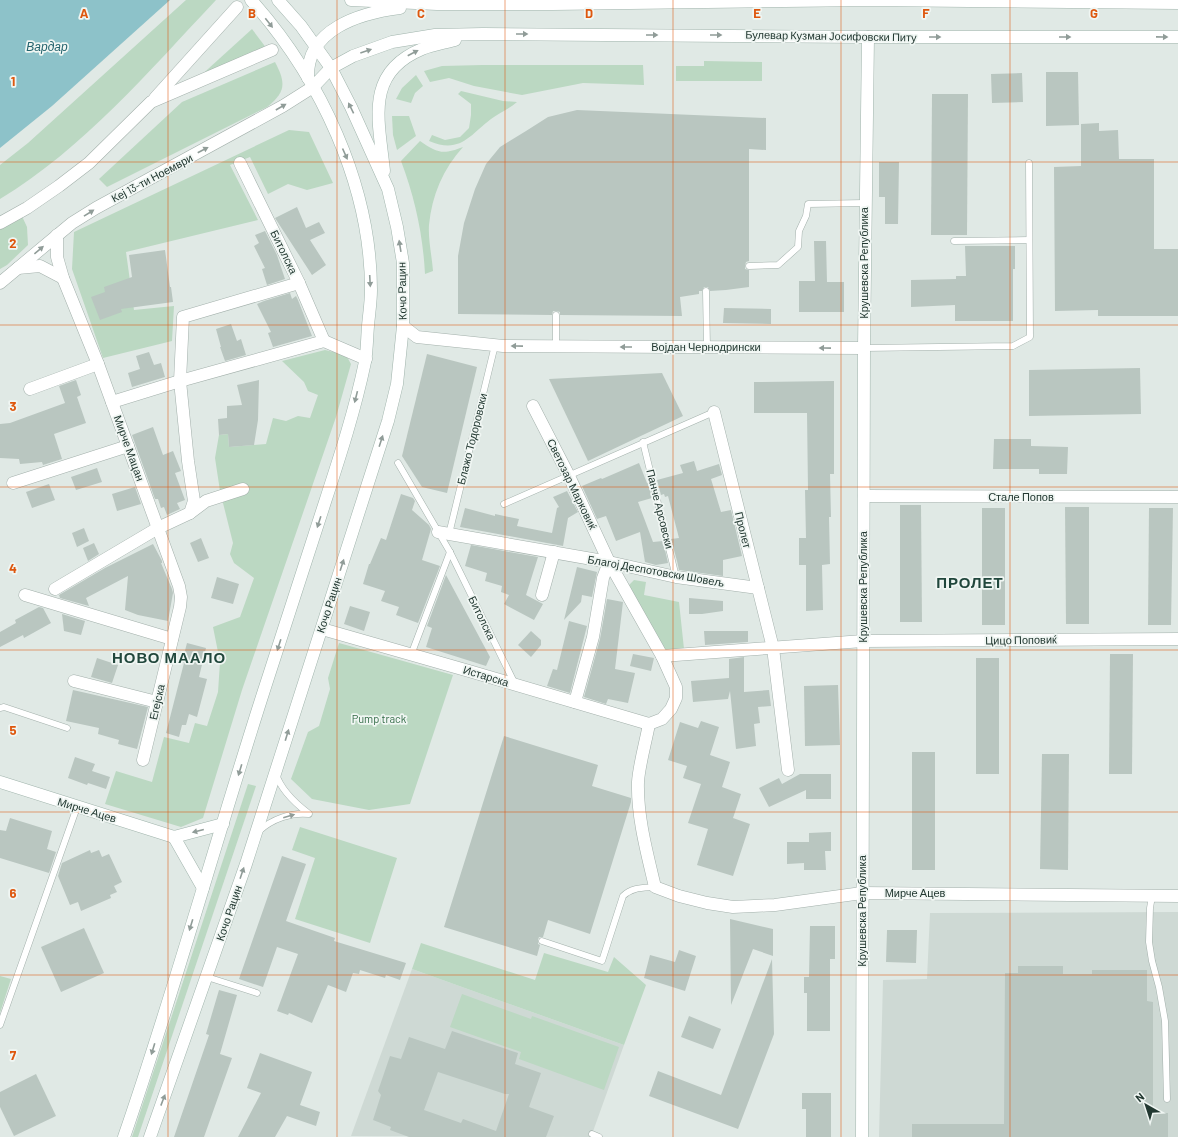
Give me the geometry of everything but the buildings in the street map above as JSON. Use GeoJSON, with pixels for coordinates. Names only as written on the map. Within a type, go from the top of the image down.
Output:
{"type":"FeatureCollection","features":[{"type":"Feature","properties":{"kind":"street","name":"Кочо Рацин"},"geometry":{"type":"LineString","coordinates":[[150,1137],[207,976],[276,772],[388,421],[397,384],[403,326],[403,263],[397,227],[385,181],[351,107],[331,68],[313,52],[301,26],[278,0]]}},
{"type":"Feature","properties":{"kind":"street"},"geometry":{"type":"LineString","coordinates":[[350,0],[437,4],[871,0],[1178,3]]}},
{"type":"Feature","properties":{"kind":"street"},"geometry":{"type":"LineString","coordinates":[[124,1137],[267,682],[347,435],[366,360],[371,291],[368,245],[361,203],[348,160],[311,83],[283,40],[253,3]]}},
{"type":"Feature","properties":{"kind":"street"},"geometry":{"type":"LineString","coordinates":[[311,83],[308,71],[313,52],[328,34],[338,27],[362,15],[384,10],[437,4]]}},
{"type":"Feature","properties":{"kind":"street"},"geometry":{"type":"LineString","coordinates":[[0,223],[27,208],[89,163],[152,102],[237,6]]}},
{"type":"Feature","properties":{"kind":"street","name":"Булевар Кузман Јосифовски Питу"},"geometry":{"type":"LineString","coordinates":[[385,181],[378,114],[380,92],[389,73],[402,60],[423,48],[483,34]]}},
{"type":"Feature","properties":{"kind":"street","name":"Булевар Кузман Јосифовски Питу"},"geometry":{"type":"LineString","coordinates":[[331,68],[353,56],[392,42],[436,35],[1178,38]]}},
{"type":"Feature","properties":{"kind":"street","name":"Крушевска Република"},"geometry":{"type":"LineString","coordinates":[[862,1137],[864,203],[868,37]]}},
{"type":"Feature","properties":{"kind":"street"},"geometry":{"type":"LineString","coordinates":[[283,40],[313,52]]}},
{"type":"Feature","properties":{"kind":"street"},"geometry":{"type":"LineString","coordinates":[[152,102],[272,50]]}},
{"type":"Feature","properties":{"kind":"street","name":"Кеј 13-ти Ноември"},"geometry":{"type":"LineString","coordinates":[[0,283],[72,223],[96,208],[283,106],[331,68]]}},
{"type":"Feature","properties":{"kind":"street","name":"Битолска"},"geometry":{"type":"LineString","coordinates":[[240,163],[299,283],[324,342]]}},
{"type":"Feature","properties":{"kind":"street","name":"Мирче Мацан"},"geometry":{"type":"LineString","coordinates":[[57,235],[57,257],[63,278],[98,364],[179,586],[181,598],[176,621]]}},
{"type":"Feature","properties":{"kind":"street"},"geometry":{"type":"LineString","coordinates":[[18,268],[40,266],[63,278]]}},
{"type":"Feature","properties":{"kind":"street"},"geometry":{"type":"LineString","coordinates":[[190,512],[194,501],[188,461],[180,381],[183,316],[299,283]]}},
{"type":"Feature","properties":{"kind":"street","name":"Војдан Чернодрински"},"geometry":{"type":"LineString","coordinates":[[403,326],[417,337],[495,345],[556,347],[864,348]]}},
{"type":"Feature","properties":{"kind":"street"},"geometry":{"type":"LineString","coordinates":[[112,402],[180,381],[324,342],[366,360]]}},
{"type":"Feature","properties":{"kind":"street"},"geometry":{"type":"LineString","coordinates":[[30,389],[98,364]]}},
{"type":"Feature","properties":{"kind":"street","name":"Светозар Марковиќ"},"geometry":{"type":"LineString","coordinates":[[533,406],[609,562],[662,656]]}},
{"type":"Feature","properties":{"kind":"street","name":"Пролет"},"geometry":{"type":"LineString","coordinates":[[714,412],[773,648],[788,770]]}},
{"type":"Feature","properties":{"kind":"street"},"geometry":{"type":"LineString","coordinates":[[13,483],[128,446]]}},
{"type":"Feature","properties":{"kind":"street"},"geometry":{"type":"LineString","coordinates":[[55,589],[158,528],[190,512],[206,501],[243,489]]}},
{"type":"Feature","properties":{"kind":"street","name":"Стале Попов"},"geometry":{"type":"LineString","coordinates":[[864,496],[1178,497]]}},
{"type":"Feature","properties":{"kind":"street","name":"Благој Деспотовски Шовељ"},"geometry":{"type":"LineString","coordinates":[[444,533],[609,562],[676,577],[758,588]]}},
{"type":"Feature","properties":{"kind":"street"},"geometry":{"type":"LineString","coordinates":[[542,595],[554,552]]}},
{"type":"Feature","properties":{"kind":"street"},"geometry":{"type":"LineString","coordinates":[[574,702],[593,637],[603,578],[609,562]]}},
{"type":"Feature","properties":{"kind":"street"},"geometry":{"type":"LineString","coordinates":[[25,595],[172,639]]}},
{"type":"Feature","properties":{"kind":"street","name":"Егејска"},"geometry":{"type":"LineString","coordinates":[[143,760],[176,621]]}},
{"type":"Feature","properties":{"kind":"street","name":"Истарска"},"geometry":{"type":"LineString","coordinates":[[322,629],[649,724]]}},
{"type":"Feature","properties":{"kind":"street","name":"Цицо Поповиќ"},"geometry":{"type":"LineString","coordinates":[[863,641],[1178,639]]}},
{"type":"Feature","properties":{"kind":"street"},"geometry":{"type":"LineString","coordinates":[[655,887],[645,848],[639,804],[638,780],[649,724],[662,719],[671,709],[676,698],[676,687],[662,656],[863,641]]}},
{"type":"Feature","properties":{"kind":"street"},"geometry":{"type":"LineString","coordinates":[[74,682],[157,702]]}},
{"type":"Feature","properties":{"kind":"street","name":"Мирче Ацев"},"geometry":{"type":"LineString","coordinates":[[0,782],[174,837]]}},
{"type":"Feature","properties":{"kind":"street"},"geometry":{"type":"LineString","coordinates":[[203,888],[174,837],[223,824]]}},
{"type":"Feature","properties":{"kind":"street","name":"Мирче Ацев"},"geometry":{"type":"LineString","coordinates":[[655,887],[679,896],[707,903],[733,907],[775,905],[862,893],[1178,896]]}},
{"type":"Feature","properties":{"kind":"lane"},"geometry":{"type":"LineString","coordinates":[[954,241],[1029,240],[1029,163]]}},
{"type":"Feature","properties":{"kind":"lane"},"geometry":{"type":"LineString","coordinates":[[749,266],[778,265],[798,247],[799,231],[806,216],[808,204],[864,203]]}},
{"type":"Feature","properties":{"kind":"lane","name":"Војдан Чернодрински"},"geometry":{"type":"LineString","coordinates":[[864,348],[1013,346],[1030,337],[1029,240]]}},
{"type":"Feature","properties":{"kind":"lane"},"geometry":{"type":"LineString","coordinates":[[706,291],[707,348]]}},
{"type":"Feature","properties":{"kind":"lane"},"geometry":{"type":"LineString","coordinates":[[556,315],[556,347]]}},
{"type":"Feature","properties":{"kind":"lane","name":"Блажо Тодоровски"},"geometry":{"type":"LineString","coordinates":[[444,533],[495,345]]}},
{"type":"Feature","properties":{"kind":"lane"},"geometry":{"type":"LineString","coordinates":[[504,504],[714,412]]}},
{"type":"Feature","properties":{"kind":"lane","name":"Панче Арсовски"},"geometry":{"type":"LineString","coordinates":[[643,442],[676,577]]}},
{"type":"Feature","properties":{"kind":"lane","name":"Битолска"},"geometry":{"type":"LineString","coordinates":[[398,463],[444,533],[450,552],[515,684]]}},
{"type":"Feature","properties":{"kind":"lane"},"geometry":{"type":"LineString","coordinates":[[411,654],[450,552]]}},
{"type":"Feature","properties":{"kind":"lane"},"geometry":{"type":"LineString","coordinates":[[0,708],[4,707],[66,728]]}},
{"type":"Feature","properties":{"kind":"lane"},"geometry":{"type":"LineString","coordinates":[[255,835],[265,826],[289,815],[301,813],[309,814],[291,798],[279,781],[276,772]]}},
{"type":"Feature","properties":{"kind":"lane"},"geometry":{"type":"LineString","coordinates":[[0,1025],[77,807]]}},
{"type":"Feature","properties":{"kind":"lane","name":"Мирче Ацев"},"geometry":{"type":"LineString","coordinates":[[542,941],[602,961],[623,896],[629,891],[655,887]]}},
{"type":"Feature","properties":{"kind":"lane"},"geometry":{"type":"LineString","coordinates":[[1152,896],[1150,908],[1150,942],[1152,961],[1159,987],[1165,1021],[1167,1099]]}},
{"type":"Feature","properties":{"kind":"lane"},"geometry":{"type":"LineString","coordinates":[[207,976],[257,993]]}},
{"type":"Feature","properties":{"kind":"lane"},"geometry":{"type":"LineString","coordinates":[[592,1134],[599,1137]]}},
{"type":"Feature","properties":{"kind":"shaded area"},"geometry":{"type":"Polygon","coordinates":[[[1178,912],[1178,1137],[879,1137],[883,980],[927,979],[930,913],[1178,912]]]}},
{"type":"Feature","properties":{"kind":"shaded area"},"geometry":{"type":"Polygon","coordinates":[[[412,969],[624,1045],[591,1137],[351,1136],[412,969]]]}},
{"type":"Feature","properties":{"kind":"green space"},"geometry":{"type":"Polygon","coordinates":[[[186,0],[216,0],[140,81],[88,132],[31,179],[0,199],[0,165],[28,143],[186,0]]]}},
{"type":"Feature","properties":{"kind":"green space"},"geometry":{"type":"Polygon","coordinates":[[[252,29],[267,49],[197,79],[252,29]]]}},
{"type":"Feature","properties":{"kind":"green space"},"geometry":{"type":"Polygon","coordinates":[[[704,61],[762,62],[762,81],[676,81],[676,66],[704,66],[704,61]]]}},
{"type":"Feature","properties":{"kind":"green space"},"geometry":{"type":"Polygon","coordinates":[[[275,62],[281,76],[282,87],[278,97],[267,107],[107,187],[99,179],[182,102],[275,62]]]}},
{"type":"Feature","properties":{"kind":"green space"},"geometry":{"type":"Polygon","coordinates":[[[643,65],[644,85],[583,83],[522,95],[474,86],[449,78],[430,82],[424,71],[442,66],[643,65]]]}},
{"type":"Feature","properties":{"kind":"green space"},"geometry":{"type":"Polygon","coordinates":[[[416,75],[423,86],[415,93],[411,103],[396,99],[402,88],[416,75]]]}},
{"type":"Feature","properties":{"kind":"green space"},"geometry":{"type":"Polygon","coordinates":[[[461,91],[503,101],[517,102],[491,119],[463,141],[449,145],[429,141],[432,135],[445,140],[460,137],[469,128],[471,104],[458,94],[461,91]]]}},
{"type":"Feature","properties":{"kind":"green space"},"geometry":{"type":"Polygon","coordinates":[[[392,116],[409,116],[416,136],[397,150],[393,135],[392,116]]]}},
{"type":"Feature","properties":{"kind":"green space"},"geometry":{"type":"Polygon","coordinates":[[[289,130],[309,132],[333,183],[307,190],[288,184],[268,194],[250,157],[230,165],[258,220],[126,252],[134,310],[174,306],[172,341],[103,358],[72,269],[74,232],[289,130]]]}},
{"type":"Feature","properties":{"kind":"green space"},"geometry":{"type":"Polygon","coordinates":[[[420,141],[440,152],[463,147],[444,173],[433,203],[429,230],[433,271],[425,274],[418,217],[401,161],[420,141]]]}},
{"type":"Feature","properties":{"kind":"green space"},"geometry":{"type":"Polygon","coordinates":[[[20,212],[27,227],[28,245],[7,265],[0,269],[0,223],[20,212]]]}},
{"type":"Feature","properties":{"kind":"green space"},"geometry":{"type":"Polygon","coordinates":[[[325,350],[346,355],[351,364],[336,417],[242,690],[203,818],[181,827],[105,804],[116,771],[152,782],[164,737],[189,743],[195,723],[207,726],[218,692],[220,662],[213,627],[240,617],[254,578],[234,563],[230,554],[233,543],[220,491],[215,458],[219,435],[228,434],[229,447],[266,444],[273,418],[286,421],[298,416],[310,418],[318,395],[308,391],[304,382],[282,361],[325,350]]]}},
{"type":"Feature","properties":{"kind":"green space"},"geometry":{"type":"Polygon","coordinates":[[[634,580],[646,582],[644,595],[679,602],[684,649],[665,651],[629,585],[634,580]]]}},
{"type":"Feature","properties":{"kind":"green space","name":"Pump track"},"geometry":{"type":"Polygon","coordinates":[[[339,643],[453,675],[410,804],[369,810],[312,799],[291,779],[308,732],[319,726],[330,689],[328,678],[339,643]]]}},
{"type":"Feature","properties":{"kind":"green space"},"geometry":{"type":"Polygon","coordinates":[[[248,784],[256,786],[138,1137],[132,1137],[248,784]]]}},
{"type":"Feature","properties":{"kind":"green space"},"geometry":{"type":"Polygon","coordinates":[[[300,827],[397,858],[370,943],[295,919],[315,858],[292,850],[300,827]]]}},
{"type":"Feature","properties":{"kind":"green space"},"geometry":{"type":"Polygon","coordinates":[[[421,943],[535,980],[544,953],[608,972],[614,957],[646,985],[624,1045],[412,969],[421,943]]]}},
{"type":"Feature","properties":{"kind":"green space"},"geometry":{"type":"Polygon","coordinates":[[[0,976],[11,979],[0,1013],[0,976]]]}},
{"type":"Feature","properties":{"kind":"green space"},"geometry":{"type":"Polygon","coordinates":[[[462,994],[531,1019],[532,1016],[619,1047],[604,1090],[519,1059],[521,1052],[450,1027],[462,994]]]}},
{"type":"Feature","properties":{"kind":"water","name":"Вардар"},"geometry":{"type":"Polygon","coordinates":[[[0,0],[170,0],[52,106],[0,148],[0,0]]]}},
{"type":"Feature","properties":{"kind":"district","name":"ПРОЛЕТ"},"geometry":{"type":"Point","coordinates":[970,583]}},
{"type":"Feature","properties":{"kind":"district","name":"НОВО МААЛО"},"geometry":{"type":"Point","coordinates":[169,658]}}]}
